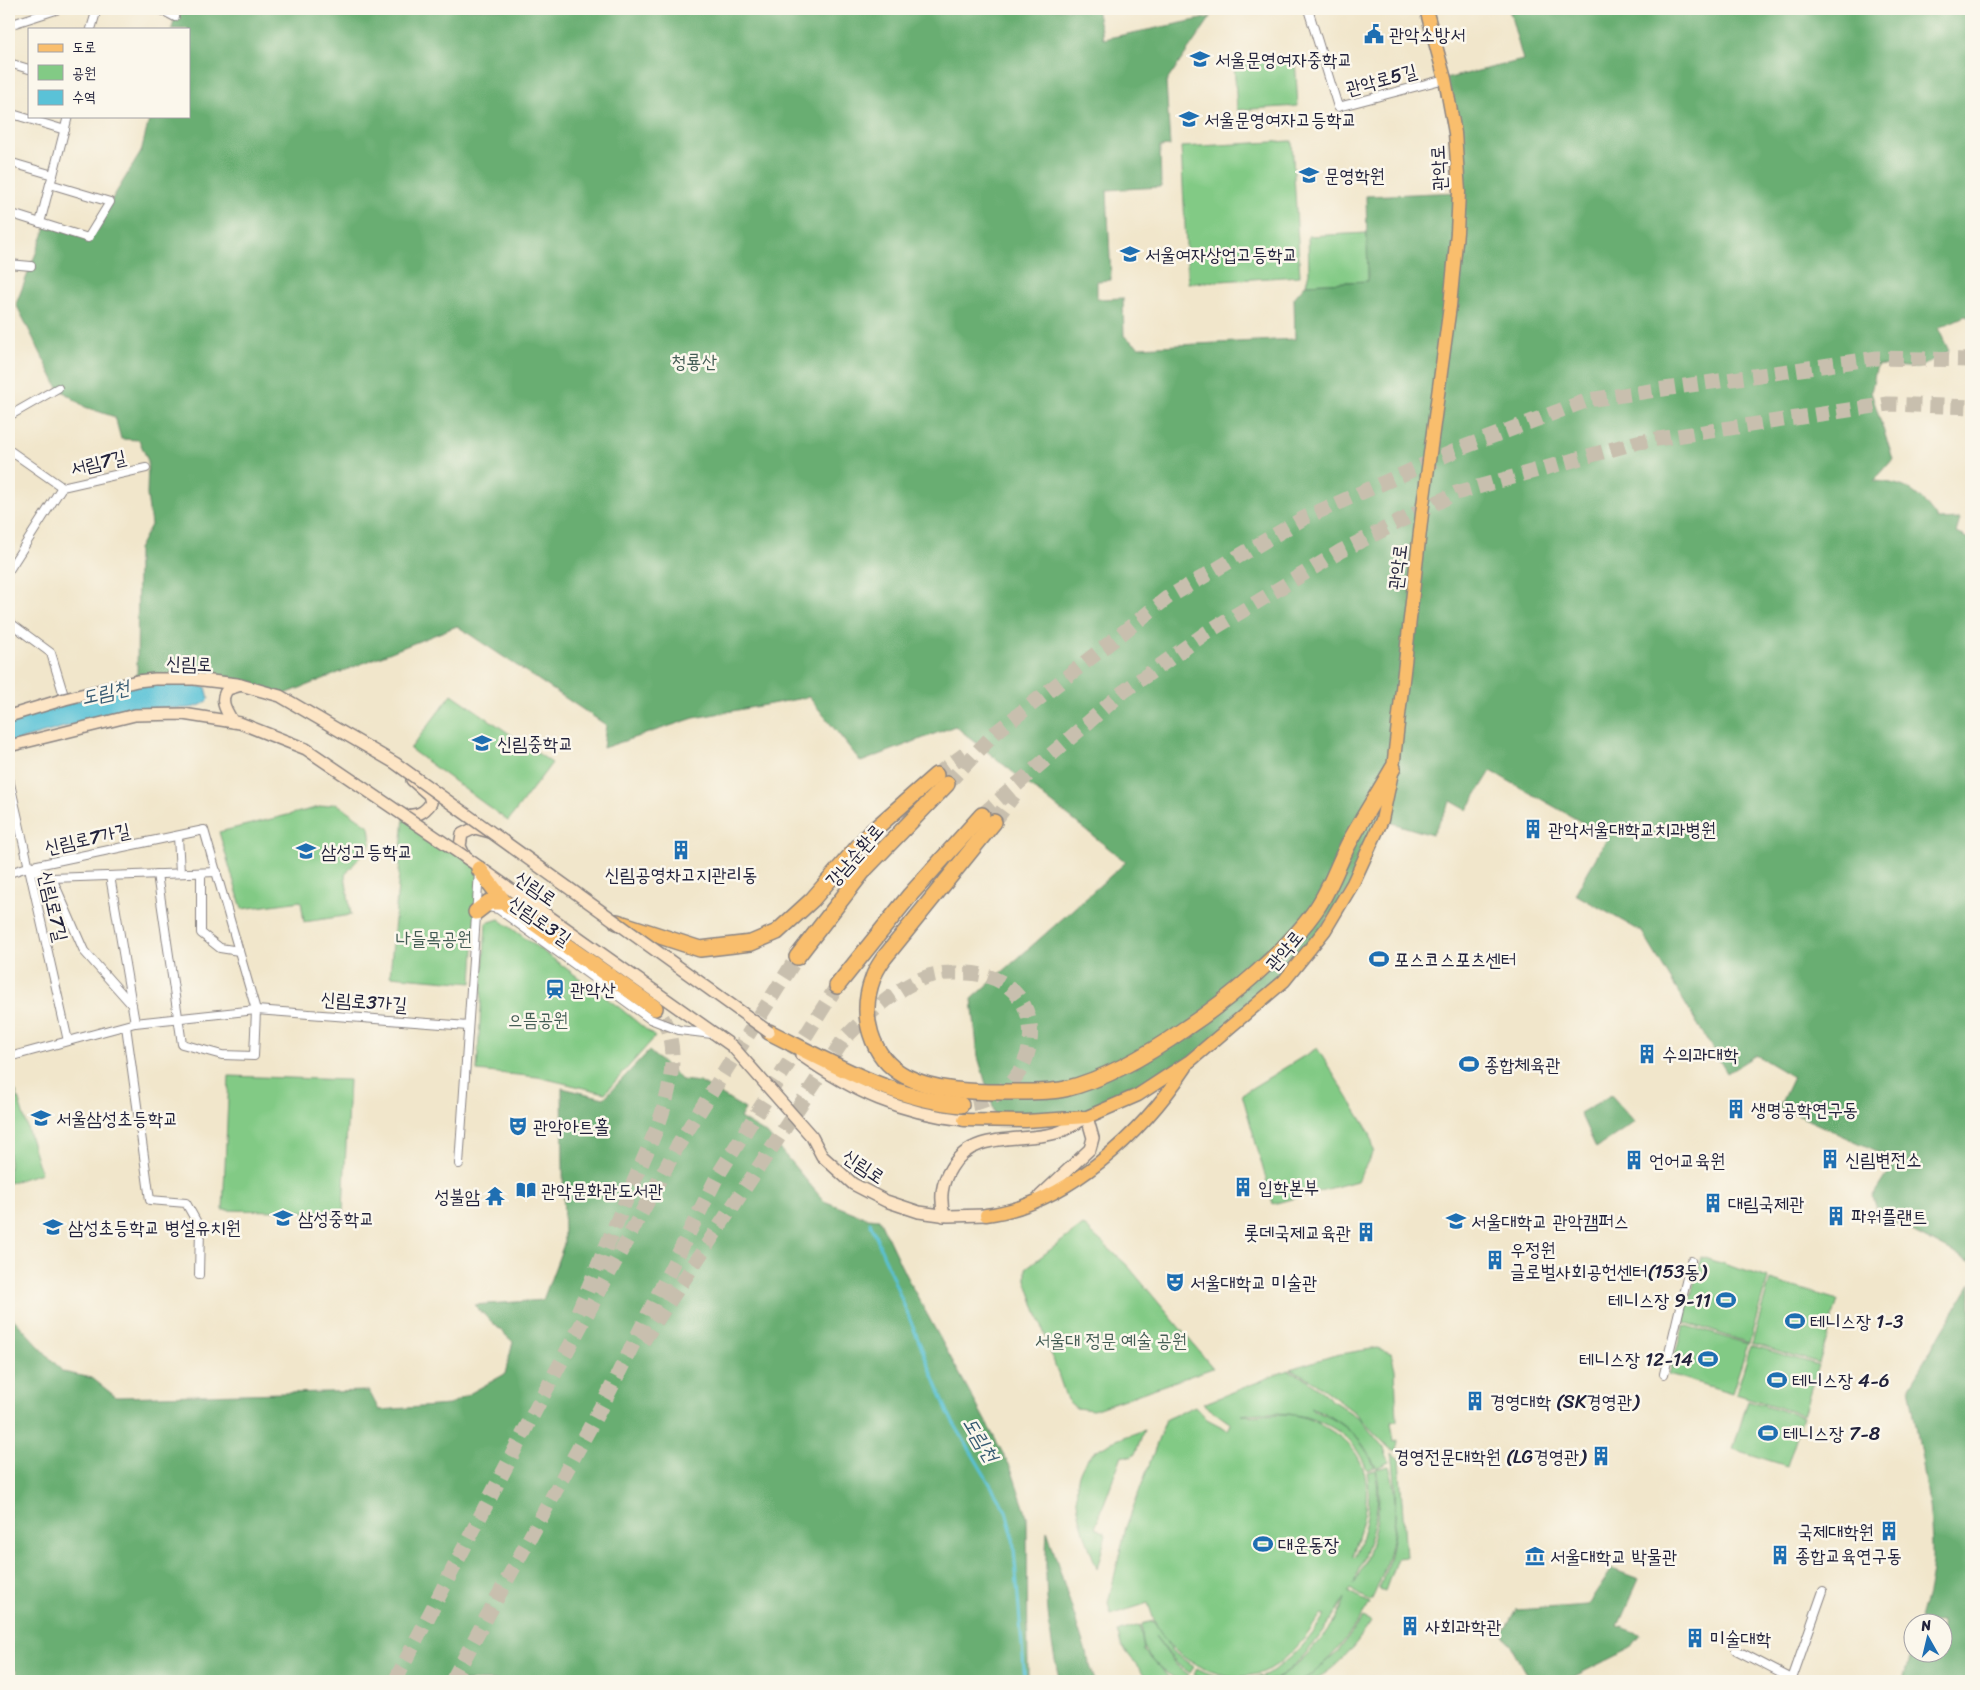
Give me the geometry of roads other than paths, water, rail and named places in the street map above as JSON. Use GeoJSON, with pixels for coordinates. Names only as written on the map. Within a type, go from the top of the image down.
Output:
{"type":"FeatureCollection","features":[{"type":"Feature","properties":{"kind":"highway"},"geometry":{"type":"LineString","coordinates":[[837,986],[893,915],[988,818],[884,958],[872,979],[866,1007],[870,1034],[878,1052],[896,1070],[906,1076],[938,1087],[977,1092],[1028,1092],[1065,1089],[1129,1063],[1186,1028],[1227,998],[1289,940],[1318,907],[1349,844],[1393,768]]}},
{"type":"Feature","properties":{"kind":"highway","name":"강남순환로"},"geometry":{"type":"LineString","coordinates":[[614,921],[700,949],[751,943],[777,932],[812,900],[868,835],[942,780],[865,869],[797,958]]}},
{"type":"Feature","properties":{"kind":"highway"},"geometry":{"type":"LineString","coordinates":[[480,869],[504,902],[655,1008]]}},
{"type":"Feature","properties":{"kind":"highway"},"geometry":{"type":"LineString","coordinates":[[476,912],[489,902],[504,902]]}},
{"type":"Feature","properties":{"kind":"highway"},"geometry":{"type":"LineString","coordinates":[[769,1032],[871,1083],[934,1102],[961,1105]]}},
{"type":"Feature","properties":{"kind":"main road","name":"관악로"},"geometry":{"type":"LineString","coordinates":[[964,1120],[1026,1121],[1087,1117],[1138,1095],[1190,1061],[1284,981],[1326,930],[1353,883],[1382,820],[1393,768],[1423,505],[1449,316],[1457,232],[1458,163],[1445,79],[1426,9]]}},
{"type":"Feature","properties":{"kind":"main road","name":"신림로"},"geometry":{"type":"LineString","coordinates":[[9,716],[137,681],[155,679],[203,680],[243,685],[280,696],[408,773],[831,1076],[880,1101],[907,1110],[964,1120]]}},
{"type":"Feature","properties":{"kind":"main road"},"geometry":{"type":"LineString","coordinates":[[233,722],[223,705],[223,697],[228,690],[243,685]]}},
{"type":"Feature","properties":{"kind":"main road","name":"신림로"},"geometry":{"type":"LineString","coordinates":[[9,746],[135,715],[183,714],[233,722],[273,734],[306,748],[465,857],[732,1046],[812,1136],[822,1156],[853,1184],[886,1201],[919,1212],[944,1216],[986,1215]]}},
{"type":"Feature","properties":{"kind":"main road"},"geometry":{"type":"LineString","coordinates":[[404,816],[418,815],[424,812],[431,803],[429,795],[414,782],[408,773]]}},
{"type":"Feature","properties":{"kind":"main road"},"geometry":{"type":"LineString","coordinates":[[465,857],[460,846],[462,834],[475,828],[490,832]]}},
{"type":"Feature","properties":{"kind":"main road","name":"관악로"},"geometry":{"type":"LineString","coordinates":[[986,1215],[1029,1206],[1081,1177],[1116,1147],[1168,1095],[1190,1061]]}},
{"type":"Feature","properties":{"kind":"main road"},"geometry":{"type":"LineString","coordinates":[[944,1216],[940,1198],[946,1178],[956,1160],[966,1150],[989,1141],[1057,1132],[1087,1117],[1093,1138],[1090,1149],[1029,1206]]}},
{"type":"Feature","properties":{"kind":"street"},"geometry":{"type":"LineString","coordinates":[[9,25],[59,9]]}},
{"type":"Feature","properties":{"kind":"street"},"geometry":{"type":"LineString","coordinates":[[91,28],[97,9]]}},
{"type":"Feature","properties":{"kind":"street"},"geometry":{"type":"LineString","coordinates":[[160,9],[175,17]]}},
{"type":"Feature","properties":{"kind":"street","name":"관악로5길"},"geometry":{"type":"LineString","coordinates":[[1308,9],[1338,107],[1445,79]]}},
{"type":"Feature","properties":{"kind":"street"},"geometry":{"type":"LineString","coordinates":[[9,63],[28,69]]}},
{"type":"Feature","properties":{"kind":"street"},"geometry":{"type":"LineString","coordinates":[[9,113],[64,130]]}},
{"type":"Feature","properties":{"kind":"street"},"geometry":{"type":"LineString","coordinates":[[40,223],[67,118]]}},
{"type":"Feature","properties":{"kind":"street"},"geometry":{"type":"LineString","coordinates":[[9,162],[53,175]]}},
{"type":"Feature","properties":{"kind":"street"},"geometry":{"type":"LineString","coordinates":[[9,213],[88,238],[110,202],[50,184]]}},
{"type":"Feature","properties":{"kind":"street"},"geometry":{"type":"LineString","coordinates":[[9,264],[31,266]]}},
{"type":"Feature","properties":{"kind":"street"},"geometry":{"type":"LineString","coordinates":[[9,416],[58,388]]}},
{"type":"Feature","properties":{"kind":"street","name":"서림7길"},"geometry":{"type":"LineString","coordinates":[[9,450],[62,487],[146,468]]}},
{"type":"Feature","properties":{"kind":"street"},"geometry":{"type":"LineString","coordinates":[[9,570],[62,487]]}},
{"type":"Feature","properties":{"kind":"street"},"geometry":{"type":"LineString","coordinates":[[9,622],[51,653],[66,699]]}},
{"type":"Feature","properties":{"kind":"street","name":"신림로7길"},"geometry":{"type":"LineString","coordinates":[[9,779],[68,1041]]}},
{"type":"Feature","properties":{"kind":"street","name":"신림로7가길"},"geometry":{"type":"LineString","coordinates":[[28,867],[204,830],[256,1010]]}},
{"type":"Feature","properties":{"kind":"street"},"geometry":{"type":"LineString","coordinates":[[178,836],[180,873]]}},
{"type":"Feature","properties":{"kind":"street"},"geometry":{"type":"LineString","coordinates":[[9,873],[28,867]]}},
{"type":"Feature","properties":{"kind":"street","name":"신림로7가길"},"geometry":{"type":"LineString","coordinates":[[28,867],[52,878],[216,872]]}},
{"type":"Feature","properties":{"kind":"street","name":"신림로3길"},"geometry":{"type":"LineString","coordinates":[[459,1164],[480,869]]}},
{"type":"Feature","properties":{"kind":"street"},"geometry":{"type":"LineString","coordinates":[[200,873],[201,933],[220,948],[240,951]]}},
{"type":"Feature","properties":{"kind":"street"},"geometry":{"type":"LineString","coordinates":[[157,874],[182,1044],[222,1055],[254,1056],[256,1010]]}},
{"type":"Feature","properties":{"kind":"street"},"geometry":{"type":"LineString","coordinates":[[110,876],[135,1023]]}},
{"type":"Feature","properties":{"kind":"street","name":"신림로7가길"},"geometry":{"type":"LineString","coordinates":[[52,878],[84,951],[132,1005]]}},
{"type":"Feature","properties":{"kind":"street","name":"신림로3길"},"geometry":{"type":"LineString","coordinates":[[476,912],[486,907],[498,909],[650,1019],[679,1030],[714,1034]]}},
{"type":"Feature","properties":{"kind":"street","name":"신림로3가길"},"geometry":{"type":"LineString","coordinates":[[9,1057],[135,1023],[256,1010],[468,1026]]}},
{"type":"Feature","properties":{"kind":"street"},"geometry":{"type":"LineString","coordinates":[[126,1026],[150,1200],[186,1202],[200,1228],[199,1275]]}},
{"type":"Feature","properties":{"kind":"street"},"geometry":{"type":"LineString","coordinates":[[1664,1374],[1691,1261]]}},
{"type":"Feature","properties":{"kind":"street"},"geometry":{"type":"LineString","coordinates":[[1736,1650],[1792,1679],[1823,1591]]}},
{"type":"Feature","properties":{"kind":"water","name":"도림천"},"geometry":{"type":"Polygon","coordinates":[[[176,684],[206,687],[209,699],[203,704],[190,708],[154,708],[117,714],[81,722],[9,743],[9,720],[135,685],[176,684]]]}},
{"type":"Feature","properties":{"kind":"waterway","name":"도림천"},"geometry":{"type":"LineString","coordinates":[[870,1222],[949,1415],[1006,1511],[1013,1537],[1025,1681]]}},
{"type":"Feature","properties":{"kind":"tunnel"},"geometry":{"type":"LineString","coordinates":[[947,784],[995,733],[1167,598],[1304,518],[1464,447],[1588,400],[1877,358],[1971,360]]}},
{"type":"Feature","properties":{"kind":"tunnel"},"geometry":{"type":"LineString","coordinates":[[982,815],[1123,692],[1206,633],[1341,551],[1456,493],[1638,442],[1888,404],[1971,407]]}},
{"type":"Feature","properties":{"kind":"tunnel"},"geometry":{"type":"LineString","coordinates":[[936,775],[965,754]]}},
{"type":"Feature","properties":{"kind":"tunnel"},"geometry":{"type":"LineString","coordinates":[[994,822],[1014,795]]}},
{"type":"Feature","properties":{"kind":"tunnel"},"geometry":{"type":"LineString","coordinates":[[395,1681],[539,1403],[677,1147],[797,957]]}},
{"type":"Feature","properties":{"kind":"tunnel"},"geometry":{"type":"LineString","coordinates":[[643,1341],[844,1039],[894,994],[929,976],[967,973],[997,980],[1017,995],[1028,1015],[1030,1039],[1025,1062],[1011,1083],[989,1098],[961,1105]]}},
{"type":"Feature","properties":{"kind":"tunnel"},"geometry":{"type":"LineString","coordinates":[[452,1681],[607,1396],[718,1175],[837,986]]}},
{"type":"Feature","properties":{"kind":"tunnel"},"geometry":{"type":"LineString","coordinates":[[578,1312],[657,1128],[666,1099],[670,1083],[672,1051],[664,1021],[655,1008]]}},
{"type":"Feature","properties":{"kind":"place","name":"관악소방서"},"geometry":{"type":"Point","coordinates":[1374,34]}},
{"type":"Feature","properties":{"kind":"place","name":"서울문영여자중학교"},"geometry":{"type":"Point","coordinates":[1200,59]}},
{"type":"Feature","properties":{"kind":"place","name":"서울문영여자고등학교"},"geometry":{"type":"Point","coordinates":[1189,119]}},
{"type":"Feature","properties":{"kind":"place","name":"문영학원"},"geometry":{"type":"Point","coordinates":[1309,175]}},
{"type":"Feature","properties":{"kind":"place","name":"서울여자상업고등학교"},"geometry":{"type":"Point","coordinates":[1130,254]}},
{"type":"Feature","properties":{"kind":"place","name":"신림중학교"},"geometry":{"type":"Point","coordinates":[482,743]}},
{"type":"Feature","properties":{"kind":"place","name":"관악서울대학교치과병원"},"geometry":{"type":"Point","coordinates":[1533,829]}},
{"type":"Feature","properties":{"kind":"place","name":"신림공영차고지관리동"},"geometry":{"type":"Point","coordinates":[681,850]}},
{"type":"Feature","properties":{"kind":"place","name":"삼성고등학교"},"geometry":{"type":"Point","coordinates":[306,851]}},
{"type":"Feature","properties":{"kind":"place","name":"포스코스포츠센터"},"geometry":{"type":"Point","coordinates":[1379,959]}},
{"type":"Feature","properties":{"kind":"place","name":"관악산"},"geometry":{"type":"Point","coordinates":[555,989]}},
{"type":"Feature","properties":{"kind":"place","name":"수의과대학"},"geometry":{"type":"Point","coordinates":[1647,1054]}},
{"type":"Feature","properties":{"kind":"place","name":"종합체육관"},"geometry":{"type":"Point","coordinates":[1469,1064]}},
{"type":"Feature","properties":{"kind":"place","name":"생명공학연구동"},"geometry":{"type":"Point","coordinates":[1736,1109]}},
{"type":"Feature","properties":{"kind":"place","name":"서울삼성초등학교"},"geometry":{"type":"Point","coordinates":[41,1118]}},
{"type":"Feature","properties":{"kind":"place","name":"관악아트홀"},"geometry":{"type":"Point","coordinates":[518,1126]}},
{"type":"Feature","properties":{"kind":"place","name":"신림변전소"},"geometry":{"type":"Point","coordinates":[1830,1159]}},
{"type":"Feature","properties":{"kind":"place","name":"언어교육원"},"geometry":{"type":"Point","coordinates":[1634,1160]}},
{"type":"Feature","properties":{"kind":"place","name":"입학본부"},"geometry":{"type":"Point","coordinates":[1243,1187]}},
{"type":"Feature","properties":{"kind":"place","name":"관악문화관도서관"},"geometry":{"type":"Point","coordinates":[526,1190]}},
{"type":"Feature","properties":{"kind":"place","name":"성불암"},"geometry":{"type":"Point","coordinates":[495,1196]}},
{"type":"Feature","properties":{"kind":"place","name":"대림국제관"},"geometry":{"type":"Point","coordinates":[1713,1203]}},
{"type":"Feature","properties":{"kind":"place","name":"파워플랜트"},"geometry":{"type":"Point","coordinates":[1836,1216]}},
{"type":"Feature","properties":{"kind":"place","name":"삼성중학교"},"geometry":{"type":"Point","coordinates":[283,1218]}},
{"type":"Feature","properties":{"kind":"place","name":"서울대학교 관악캠퍼스"},"geometry":{"type":"Point","coordinates":[1456,1221]}},
{"type":"Feature","properties":{"kind":"place","name":"삼성초등학교 병설유치원"},"geometry":{"type":"Point","coordinates":[53,1227]}},
{"type":"Feature","properties":{"kind":"place","name":"롯데국제교육관"},"geometry":{"type":"Point","coordinates":[1366,1232]}},
{"type":"Feature","properties":{"kind":"place","name":"우정원 글로벌사회공헌센터(153동)"},"geometry":{"type":"Point","coordinates":[1495,1260]}},
{"type":"Feature","properties":{"kind":"place","name":"서울대학교 미술관"},"geometry":{"type":"Point","coordinates":[1175,1282]}},
{"type":"Feature","properties":{"kind":"place","name":"테니스장 9-11"},"geometry":{"type":"Point","coordinates":[1726,1300]}},
{"type":"Feature","properties":{"kind":"place","name":"테니스장 1-3"},"geometry":{"type":"Point","coordinates":[1795,1321]}},
{"type":"Feature","properties":{"kind":"place","name":"테니스장 12-14"},"geometry":{"type":"Point","coordinates":[1708,1359]}},
{"type":"Feature","properties":{"kind":"place","name":"테니스장 4-6"},"geometry":{"type":"Point","coordinates":[1777,1380]}},
{"type":"Feature","properties":{"kind":"place","name":"경영대학 (SK경영관)"},"geometry":{"type":"Point","coordinates":[1475,1401]}},
{"type":"Feature","properties":{"kind":"place","name":"테니스장 7-8"},"geometry":{"type":"Point","coordinates":[1768,1433]}},
{"type":"Feature","properties":{"kind":"place","name":"경영전문대학원 (LG경영관)"},"geometry":{"type":"Point","coordinates":[1601,1456]}},
{"type":"Feature","properties":{"kind":"place","name":"국제대학원"},"geometry":{"type":"Point","coordinates":[1889,1531]}},
{"type":"Feature","properties":{"kind":"place","name":"대운동장"},"geometry":{"type":"Point","coordinates":[1263,1544]}},
{"type":"Feature","properties":{"kind":"place","name":"종합교육연구동"},"geometry":{"type":"Point","coordinates":[1780,1555]}},
{"type":"Feature","properties":{"kind":"place","name":"서울대학교 박물관"},"geometry":{"type":"Point","coordinates":[1535,1556]}},
{"type":"Feature","properties":{"kind":"place","name":"사회과학관"},"geometry":{"type":"Point","coordinates":[1410,1626]}},
{"type":"Feature","properties":{"kind":"place","name":"미술대학"},"geometry":{"type":"Point","coordinates":[1695,1638]}},
{"type":"Feature","properties":{"kind":"park label","name":"청룡산"},"geometry":{"type":"Point","coordinates":[694,361]}},
{"type":"Feature","properties":{"kind":"park label","name":"나들목공원"},"geometry":{"type":"Point","coordinates":[434,938]}},
{"type":"Feature","properties":{"kind":"park label","name":"으뜸공원"},"geometry":{"type":"Point","coordinates":[538,1019]}},
{"type":"Feature","properties":{"kind":"park label","name":"서울대 정문 예술 공원"},"geometry":{"type":"Point","coordinates":[1111,1340]}}]}
